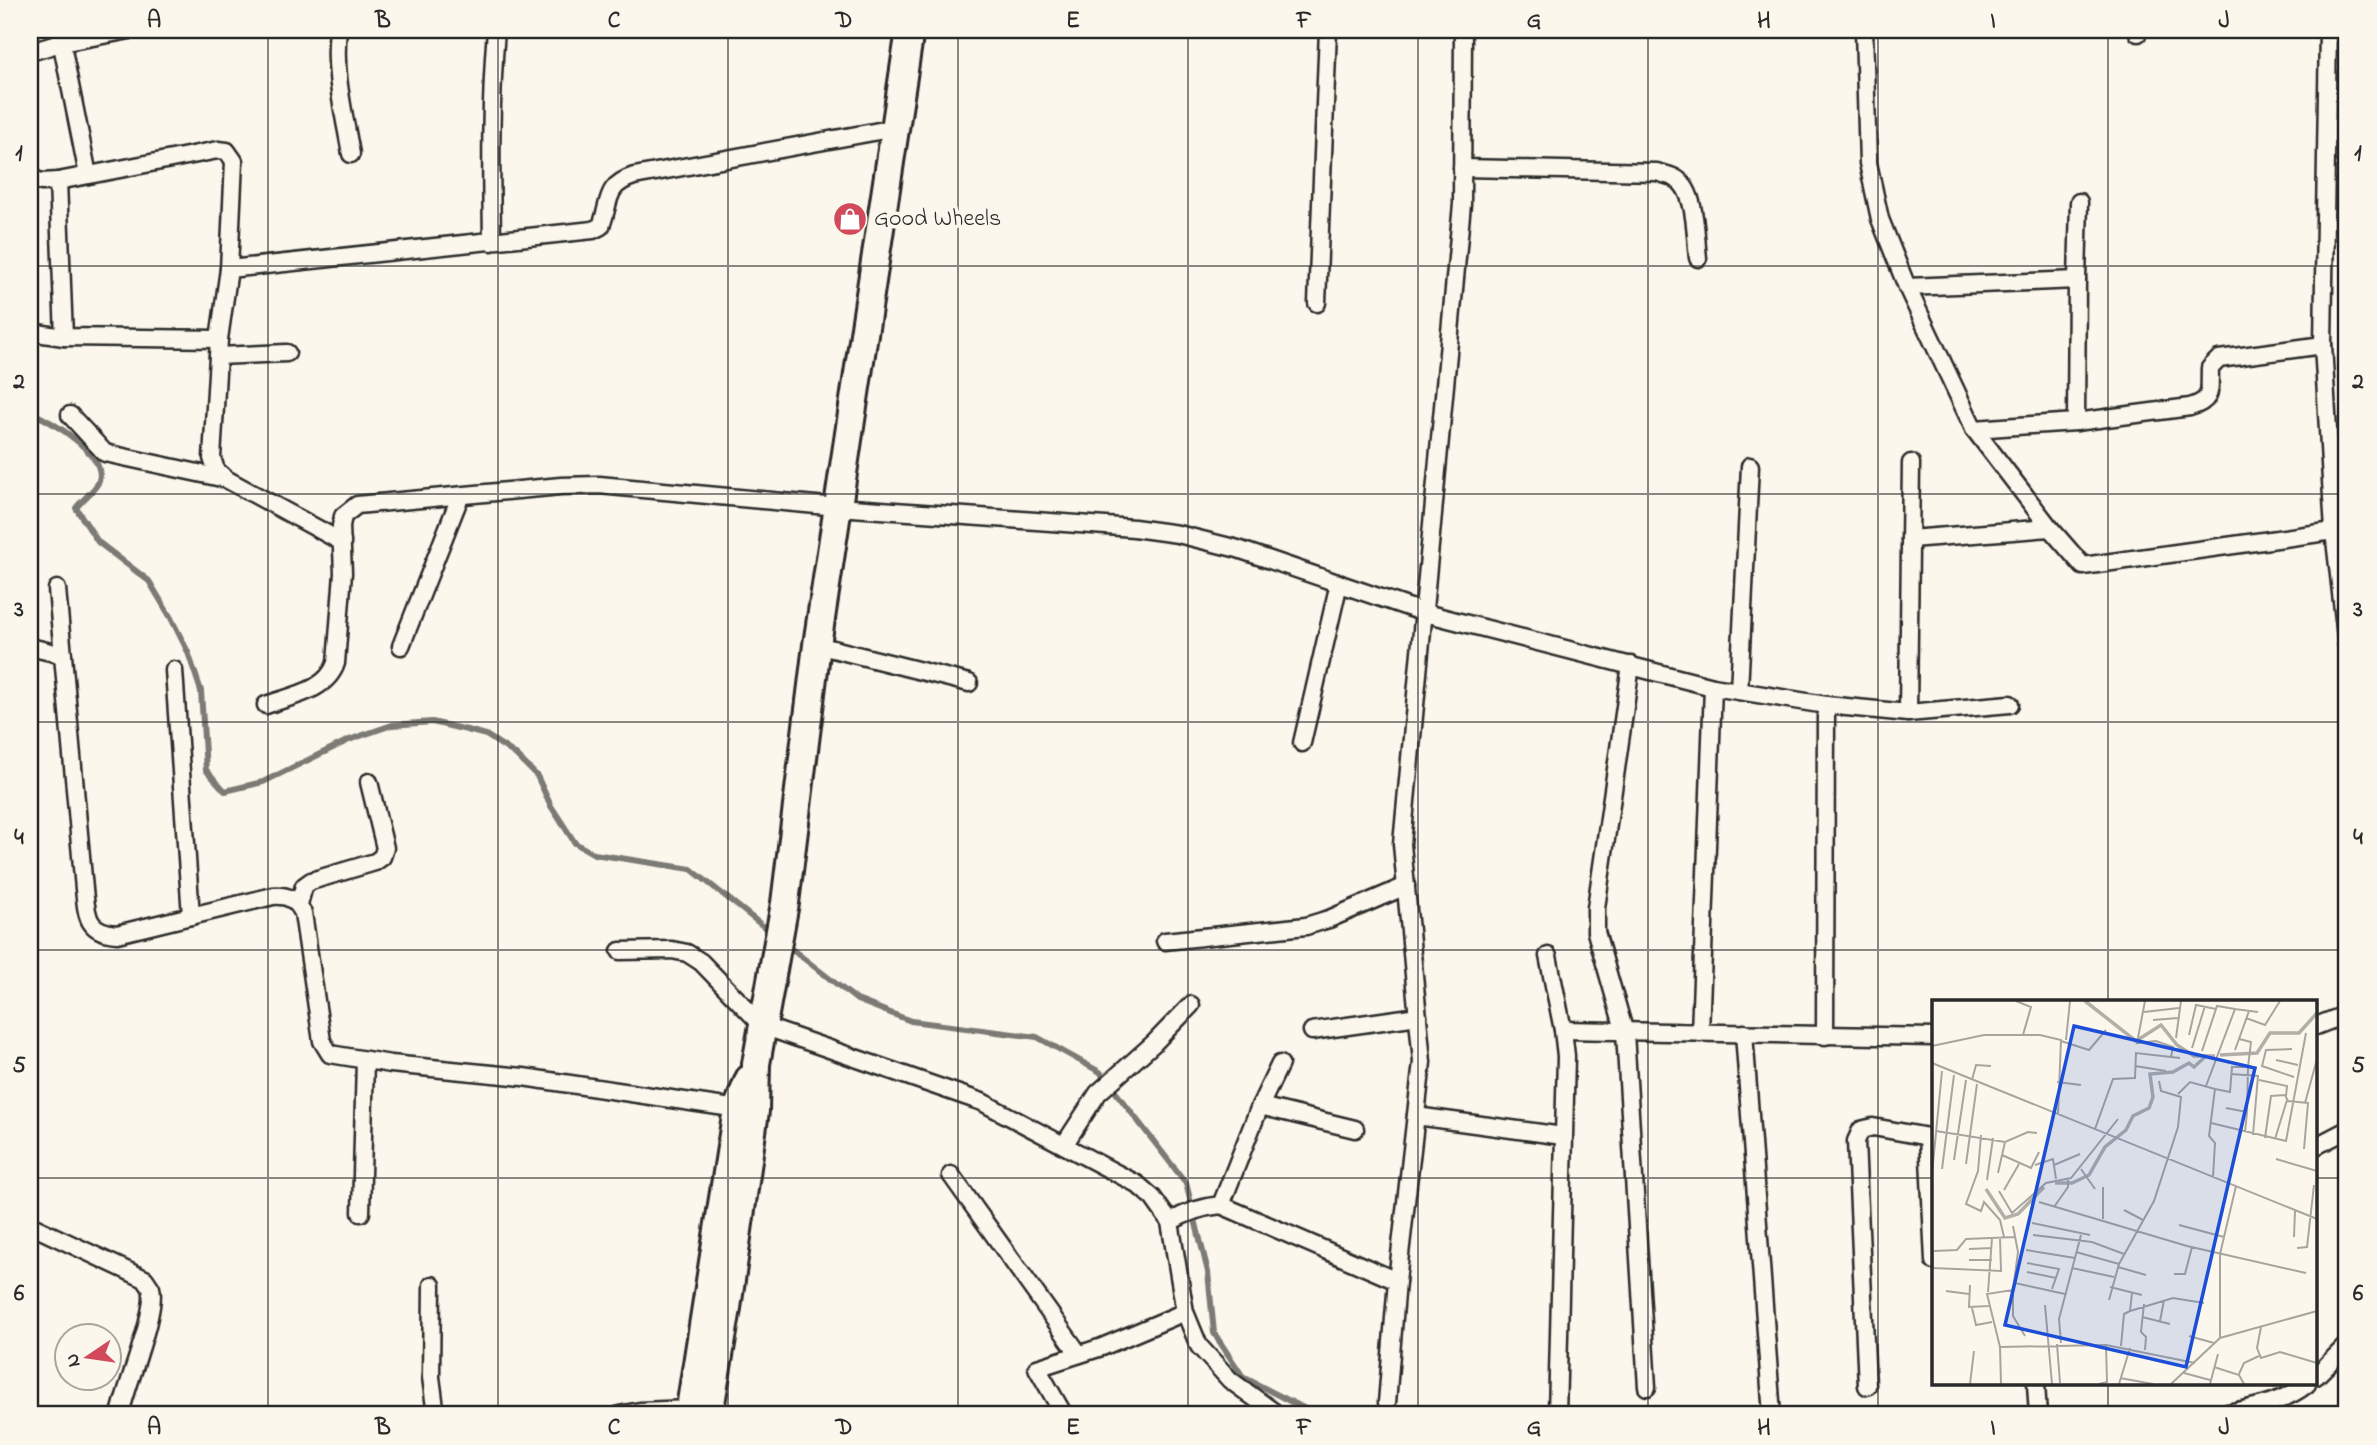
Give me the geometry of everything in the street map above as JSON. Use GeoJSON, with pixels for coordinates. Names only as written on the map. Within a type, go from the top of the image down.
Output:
{"type":"FeatureCollection","features":[{"type":"Feature","properties":{"kind":"main road"},"geometry":{"type":"LineString","coordinates":[[696,1413],[746,1110],[777,957],[817,645],[910,30]]}},
{"type":"Feature","properties":{"kind":"street"},"geometry":{"type":"LineString","coordinates":[[30,52],[60,36],[130,30]]}},
{"type":"Feature","properties":{"kind":"street"},"geometry":{"type":"LineString","coordinates":[[338,30],[338,78],[351,154]]}},
{"type":"Feature","properties":{"kind":"street"},"geometry":{"type":"LineString","coordinates":[[492,242],[490,137],[496,30]]}},
{"type":"Feature","properties":{"kind":"street"},"geometry":{"type":"LineString","coordinates":[[1317,303],[1328,30]]}},
{"type":"Feature","properties":{"kind":"street"},"geometry":{"type":"LineString","coordinates":[[1387,1403],[1397,1281],[1422,1062],[1402,844],[1462,204],[1463,30]]}},
{"type":"Feature","properties":{"kind":"street"},"geometry":{"type":"LineString","coordinates":[[1864,30],[1868,163],[1880,219],[1907,287],[1975,429],[2050,528],[2083,566],[2334,531]]}},
{"type":"Feature","properties":{"kind":"street"},"geometry":{"type":"LineString","coordinates":[[2328,30],[2323,345],[2334,531],[2347,645]]}},
{"type":"Feature","properties":{"kind":"street"},"geometry":{"type":"LineString","coordinates":[[60,36],[88,175]]}},
{"type":"Feature","properties":{"kind":"street"},"geometry":{"type":"LineString","coordinates":[[229,269],[593,230],[601,226],[610,191],[621,180],[895,128]]}},
{"type":"Feature","properties":{"kind":"street"},"geometry":{"type":"LineString","coordinates":[[30,174],[42,182],[58,181],[218,150],[227,151],[234,161],[229,269],[219,339],[212,458],[216,470],[226,479],[342,542]]}},
{"type":"Feature","properties":{"kind":"street"},"geometry":{"type":"LineString","coordinates":[[1462,168],[1657,172],[1675,177],[1685,186],[1690,197],[1698,258]]}},
{"type":"Feature","properties":{"kind":"street"},"geometry":{"type":"LineString","coordinates":[[58,181],[64,337]]}},
{"type":"Feature","properties":{"kind":"street"},"geometry":{"type":"LineString","coordinates":[[2076,422],[2079,202]]}},
{"type":"Feature","properties":{"kind":"street"},"geometry":{"type":"LineString","coordinates":[[1907,287],[2077,280]]}},
{"type":"Feature","properties":{"kind":"street"},"geometry":{"type":"LineString","coordinates":[[30,332],[64,337],[219,339]]}},
{"type":"Feature","properties":{"kind":"street"},"geometry":{"type":"LineString","coordinates":[[1975,429],[2076,422],[2203,403],[2209,395],[2210,368],[2219,359],[2323,345]]}},
{"type":"Feature","properties":{"kind":"street"},"geometry":{"type":"LineString","coordinates":[[218,356],[287,354]]}},
{"type":"Feature","properties":{"kind":"street"},"geometry":{"type":"LineString","coordinates":[[70,415],[105,453],[226,479]]}},
{"type":"Feature","properties":{"kind":"street"},"geometry":{"type":"LineString","coordinates":[[1908,713],[1911,463]]}},
{"type":"Feature","properties":{"kind":"street"},"geometry":{"type":"LineString","coordinates":[[2329,464],[2347,465]]}},
{"type":"Feature","properties":{"kind":"street"},"geometry":{"type":"LineString","coordinates":[[1738,691],[1750,466]]}},
{"type":"Feature","properties":{"kind":"street"},"geometry":{"type":"LineString","coordinates":[[266,705],[321,685],[333,673],[343,573],[343,516],[357,505],[561,486],[599,485],[838,507],[1134,528],[1178,534],[1238,549],[1425,613],[1713,687],[1826,705],[1908,713],[2010,704]]}},
{"type":"Feature","properties":{"kind":"street"},"geometry":{"type":"LineString","coordinates":[[401,646],[460,497]]}},
{"type":"Feature","properties":{"kind":"street"},"geometry":{"type":"LineString","coordinates":[[1910,539],[2050,528]]}},
{"type":"Feature","properties":{"kind":"street"},"geometry":{"type":"LineString","coordinates":[[1302,743],[1339,583]]}},
{"type":"Feature","properties":{"kind":"street"},"geometry":{"type":"LineString","coordinates":[[57,589],[84,889],[87,915],[92,926],[102,933],[117,934],[273,896],[287,895],[299,904],[306,924],[322,1041],[330,1054],[523,1077],[746,1110]]}},
{"type":"Feature","properties":{"kind":"street"},"geometry":{"type":"LineString","coordinates":[[817,645],[969,683]]}},
{"type":"Feature","properties":{"kind":"street"},"geometry":{"type":"LineString","coordinates":[[30,647],[63,655]]}},
{"type":"Feature","properties":{"kind":"street"},"geometry":{"type":"LineString","coordinates":[[1631,665],[1596,908],[1596,932],[1625,1033],[1647,1387]]}},
{"type":"Feature","properties":{"kind":"street"},"geometry":{"type":"LineString","coordinates":[[174,670],[191,916]]}},
{"type":"Feature","properties":{"kind":"street"},"geometry":{"type":"LineString","coordinates":[[1700,1033],[1713,687]]}},
{"type":"Feature","properties":{"kind":"street"},"geometry":{"type":"LineString","coordinates":[[1825,1036],[1826,705]]}},
{"type":"Feature","properties":{"kind":"street"},"geometry":{"type":"LineString","coordinates":[[299,904],[304,886],[311,881],[375,862],[382,857],[385,848],[369,782]]}},
{"type":"Feature","properties":{"kind":"street"},"geometry":{"type":"LineString","coordinates":[[1165,941],[1306,926],[1406,886]]}},
{"type":"Feature","properties":{"kind":"street"},"geometry":{"type":"LineString","coordinates":[[620,951],[672,950],[687,953],[701,962],[763,1026],[982,1102],[1137,1184],[1153,1198],[1170,1222],[1185,1312],[1199,1346],[1230,1380],[1278,1415]]}},
{"type":"Feature","properties":{"kind":"street"},"geometry":{"type":"LineString","coordinates":[[1548,956],[1566,1056],[1557,1415]]}},
{"type":"Feature","properties":{"kind":"street"},"geometry":{"type":"LineString","coordinates":[[1064,1145],[1098,1093],[1116,1079],[1191,1005]]}},
{"type":"Feature","properties":{"kind":"street"},"geometry":{"type":"LineString","coordinates":[[2318,1025],[2347,1014]]}},
{"type":"Feature","properties":{"kind":"street"},"geometry":{"type":"LineString","coordinates":[[1312,1031],[1418,1016]]}},
{"type":"Feature","properties":{"kind":"street"},"geometry":{"type":"LineString","coordinates":[[1563,1030],[1932,1037]]}},
{"type":"Feature","properties":{"kind":"street"},"geometry":{"type":"LineString","coordinates":[[1744,1033],[1772,1415]]}},
{"type":"Feature","properties":{"kind":"street"},"geometry":{"type":"LineString","coordinates":[[361,1213],[365,1060]]}},
{"type":"Feature","properties":{"kind":"street"},"geometry":{"type":"LineString","coordinates":[[1215,1206],[1279,1064]]}},
{"type":"Feature","properties":{"kind":"street"},"geometry":{"type":"LineString","coordinates":[[1260,1106],[1355,1129]]}},
{"type":"Feature","properties":{"kind":"street"},"geometry":{"type":"LineString","coordinates":[[1416,1116],[1563,1136]]}},
{"type":"Feature","properties":{"kind":"street"},"geometry":{"type":"LineString","coordinates":[[1867,1386],[1856,1141],[1861,1130],[1873,1127],[1931,1137],[1932,1178]]}},
{"type":"Feature","properties":{"kind":"street"},"geometry":{"type":"LineString","coordinates":[[2318,1145],[2347,1130]]}},
{"type":"Feature","properties":{"kind":"street"},"geometry":{"type":"LineString","coordinates":[[951,1175],[1079,1354]]}},
{"type":"Feature","properties":{"kind":"street"},"geometry":{"type":"LineString","coordinates":[[1170,1222],[1185,1213],[1215,1206],[1397,1281]]}},
{"type":"Feature","properties":{"kind":"street"},"geometry":{"type":"LineString","coordinates":[[30,1225],[145,1279],[151,1289],[144,1339],[120,1415]]}},
{"type":"Feature","properties":{"kind":"street"},"geometry":{"type":"LineString","coordinates":[[432,1285],[431,1377],[436,1415]]}},
{"type":"Feature","properties":{"kind":"street"},"geometry":{"type":"LineString","coordinates":[[1063,1415],[1037,1368],[1102,1347],[1185,1312]]}},
{"type":"Feature","properties":{"kind":"street"},"geometry":{"type":"LineString","coordinates":[[2318,1374],[2347,1345]]}},
{"type":"Feature","properties":{"kind":"street"},"geometry":{"type":"LineString","coordinates":[[2036,1386],[2038,1415]]}},
{"type":"Feature","properties":{"kind":"street"},"geometry":{"type":"LineString","coordinates":[[2219,1415],[2292,1396],[2304,1386]]}},
{"type":"Feature","properties":{"kind":"street"},"geometry":{"type":"LineString","coordinates":[[619,1415],[640,1411],[696,1413]]}},
{"type":"Feature","properties":{"kind":"waterway"},"geometry":{"type":"LineString","coordinates":[[30,412],[76,440],[96,462],[100,473],[98,483],[76,508],[98,542],[149,581],[171,618],[188,652],[201,691],[206,770],[225,791],[263,782],[349,740],[392,725],[432,722],[467,730],[486,735],[515,754],[537,776],[551,806],[575,843],[594,854],[691,869],[773,934]]}},
{"type":"Feature","properties":{"kind":"waterway"},"geometry":{"type":"LineString","coordinates":[[784,943],[857,1000],[911,1021],[1037,1037],[1100,1072],[1186,1183],[1208,1272],[1214,1333],[1243,1377],[1317,1415]]}},
{"type":"Feature","properties":{"kind":"place","name":"Good Wheels"},"geometry":{"type":"Point","coordinates":[850,219]}}]}
